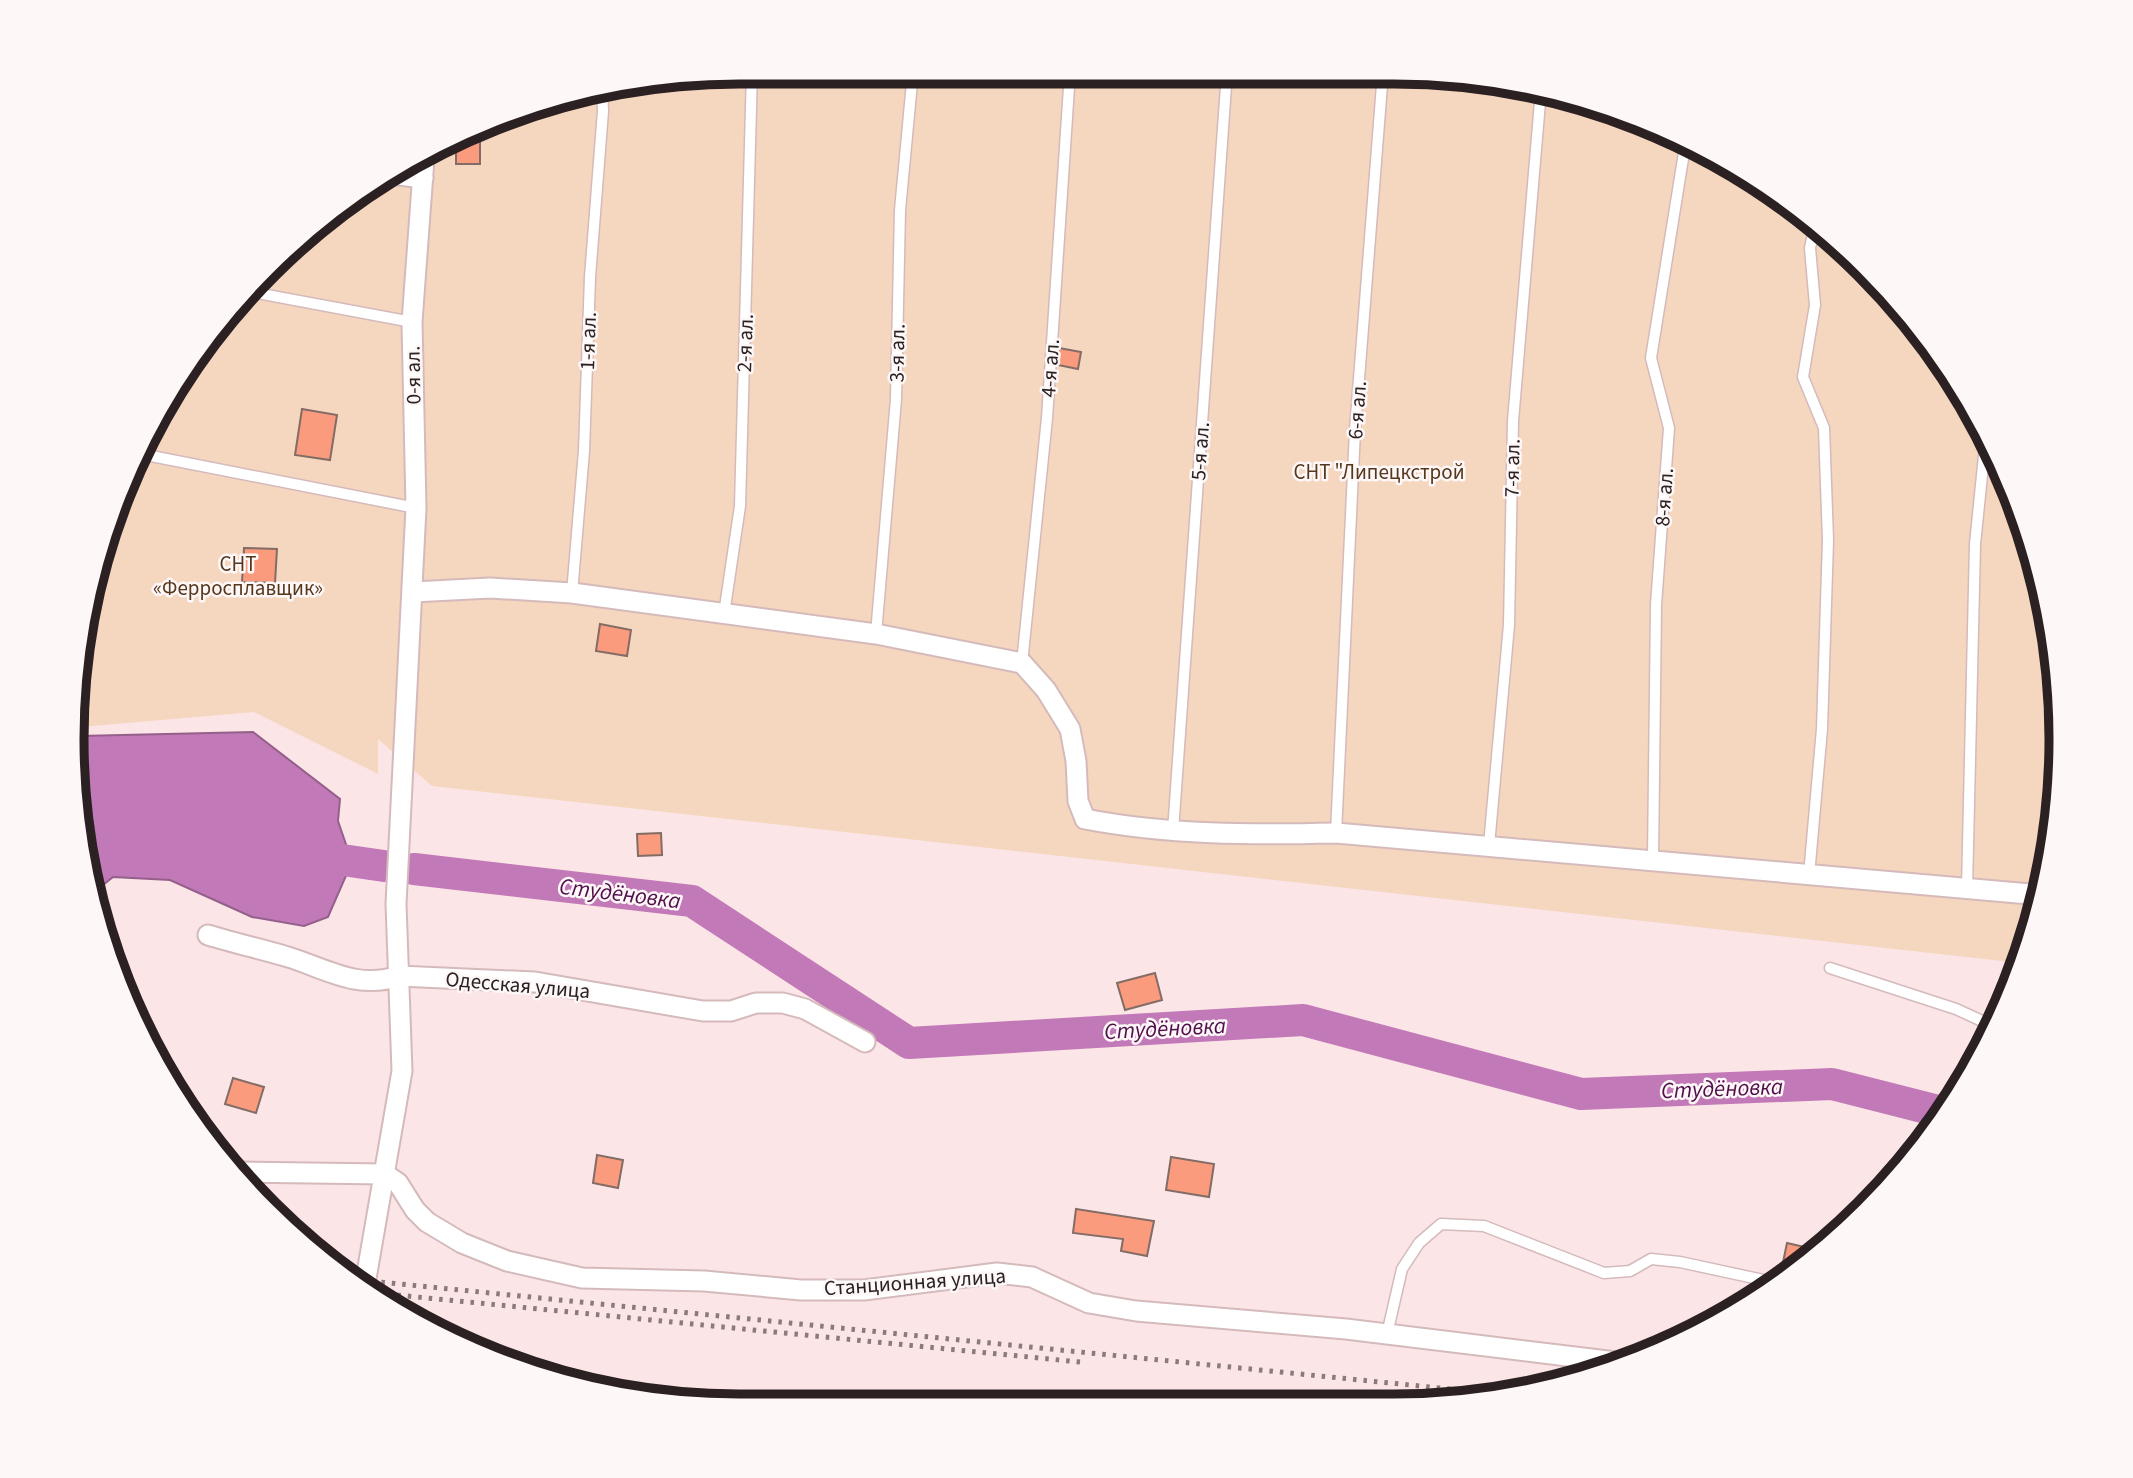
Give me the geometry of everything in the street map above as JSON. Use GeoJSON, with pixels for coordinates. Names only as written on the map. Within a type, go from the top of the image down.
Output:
{"type":"FeatureCollection","features":[{"type":"Feature","properties":{"kind":"street","name":"0-я ал."},"geometry":{"type":"LineString","coordinates":[[366,1278],[402,1071],[396,904],[416,508],[412,322],[424,168]]}},
{"type":"Feature","properties":{"kind":"street"},"geometry":{"type":"LineString","coordinates":[[413,592],[490,588],[572,593],[876,634],[1022,663],[1046,690],[1070,729],[1076,761],[1078,801],[1085,818],[1173,831],[1253,835],[1336,833],[2030,894]]}},
{"type":"Feature","properties":{"kind":"street","name":"Одесская улица"},"geometry":{"type":"LineString","coordinates":[[208,935],[289,957],[359,981],[380,982],[399,976],[535,982],[704,1011],[731,1011],[756,1003],[783,1003],[805,1009],[865,1042]]}},
{"type":"Feature","properties":{"kind":"street"},"geometry":{"type":"LineString","coordinates":[[248,1172],[385,1174]]}},
{"type":"Feature","properties":{"kind":"street","name":"Станционная улица"},"geometry":{"type":"LineString","coordinates":[[385,1174],[398,1183],[415,1210],[427,1222],[462,1243],[507,1261],[582,1278],[666,1279],[775,1288],[864,1290],[997,1273],[1032,1277],[1089,1303],[1136,1311],[1387,1334],[1601,1360]]}},
{"type":"Feature","properties":{"kind":"lane","name":"2-я ал."},"geometry":{"type":"LineString","coordinates":[[724,614],[740,506],[752,84]]}},
{"type":"Feature","properties":{"kind":"lane","name":"3-я ал."},"geometry":{"type":"LineString","coordinates":[[876,634],[896,399],[901,210],[912,84]]}},
{"type":"Feature","properties":{"kind":"lane","name":"4-я ал."},"geometry":{"type":"LineString","coordinates":[[1022,663],[1047,418],[1069,84]]}},
{"type":"Feature","properties":{"kind":"lane","name":"5-я ал."},"geometry":{"type":"LineString","coordinates":[[1173,831],[1226,84]]}},
{"type":"Feature","properties":{"kind":"lane","name":"6-я ал."},"geometry":{"type":"LineString","coordinates":[[1336,833],[1355,429],[1382,84]]}},
{"type":"Feature","properties":{"kind":"lane","name":"1-я ал."},"geometry":{"type":"LineString","coordinates":[[572,593],[584,451],[590,277],[602,99]]}},
{"type":"Feature","properties":{"kind":"lane","name":"7-я ал."},"geometry":{"type":"LineString","coordinates":[[1489,845],[1509,625],[1513,421],[1541,101]]}},
{"type":"Feature","properties":{"kind":"lane","name":"8-я ал."},"geometry":{"type":"LineString","coordinates":[[1654,859],[1656,604],[1670,428],[1651,358],[1684,152]]}},
{"type":"Feature","properties":{"kind":"lane"},"geometry":{"type":"LineString","coordinates":[[1809,876],[1822,729],[1828,540],[1824,428],[1802,377],[1815,304],[1810,248],[1813,236]]}},
{"type":"Feature","properties":{"kind":"lane"},"geometry":{"type":"LineString","coordinates":[[260,294],[412,322]]}},
{"type":"Feature","properties":{"kind":"lane"},"geometry":{"type":"LineString","coordinates":[[149,456],[416,508]]}},
{"type":"Feature","properties":{"kind":"lane"},"geometry":{"type":"LineString","coordinates":[[1967,889],[1975,544],[1984,456]]}},
{"type":"Feature","properties":{"kind":"lane"},"geometry":{"type":"LineString","coordinates":[[1830,968],[1956,1010],[1984,1022]]}},
{"type":"Feature","properties":{"kind":"lane"},"geometry":{"type":"LineString","coordinates":[[1387,1334],[1402,1269],[1419,1243],[1441,1224],[1484,1226],[1604,1273],[1630,1271],[1651,1259],[1680,1262],[1764,1280]]}},
{"type":"Feature","properties":{"kind":"green space","name":"СНТ \"Липецкстрой"},"geometry":{"type":"Polygon","coordinates":[[[696,85],[1437,85],[1564,106],[1645,134],[1684,152],[1758,194],[1793,219],[1857,276],[1886,307],[1939,375],[1961,412],[1999,488],[2014,528],[2027,569],[2043,654],[2048,696],[2048,782],[2036,867],[2027,909],[2010,962],[432,786],[378,739],[378,774],[254,712],[84,727],[90,654],[106,569],[134,488],[152,449],[194,375],[219,340],[276,276],[307,247],[340,219],[411,172],[488,134],[569,106],[696,85]]]}},
{"type":"Feature","properties":{"kind":"shaded area"},"geometry":{"type":"Polygon","coordinates":[[[253,732],[340,799],[338,821],[352,862],[328,917],[304,926],[252,917],[170,880],[113,877],[101,886],[85,782],[84,736],[253,732]]]}},
{"type":"Feature","properties":{"kind":"building"},"geometry":{"type":"Polygon","coordinates":[[[480,140],[480,164],[456,164],[456,149],[480,140]]]}},
{"type":"Feature","properties":{"kind":"building"},"geometry":{"type":"Polygon","coordinates":[[[1059,348],[1081,352],[1078,369],[1058,365],[1059,348]]]}},
{"type":"Feature","properties":{"kind":"building"},"geometry":{"type":"Polygon","coordinates":[[[302,409],[337,415],[330,460],[295,455],[302,409]]]}},
{"type":"Feature","properties":{"kind":"building"},"geometry":{"type":"Polygon","coordinates":[[[244,548],[277,549],[275,583],[242,582],[244,548]]]}},
{"type":"Feature","properties":{"kind":"building"},"geometry":{"type":"Polygon","coordinates":[[[600,624],[631,630],[627,656],[596,651],[600,624]]]}},
{"type":"Feature","properties":{"kind":"building"},"geometry":{"type":"Polygon","coordinates":[[[661,833],[662,855],[638,856],[637,834],[661,833]]]}},
{"type":"Feature","properties":{"kind":"building"},"geometry":{"type":"Polygon","coordinates":[[[1155,973],[1162,1000],[1125,1010],[1117,983],[1155,973]]]}},
{"type":"Feature","properties":{"kind":"building"},"geometry":{"type":"Polygon","coordinates":[[[233,1078],[264,1087],[256,1113],[225,1104],[233,1078]]]}},
{"type":"Feature","properties":{"kind":"building"},"geometry":{"type":"Polygon","coordinates":[[[597,1155],[623,1160],[618,1188],[593,1183],[597,1155]]]}},
{"type":"Feature","properties":{"kind":"building"},"geometry":{"type":"Polygon","coordinates":[[[1171,1157],[1214,1164],[1209,1197],[1166,1190],[1171,1157]]]}},
{"type":"Feature","properties":{"kind":"building"},"geometry":{"type":"Polygon","coordinates":[[[1076,1209],[1154,1221],[1147,1256],[1121,1251],[1123,1239],[1073,1233],[1076,1209]]]}},
{"type":"Feature","properties":{"kind":"building"},"geometry":{"type":"Polygon","coordinates":[[[1787,1243],[1807,1248],[1793,1259],[1782,1267],[1787,1243]]]}},
{"type":"Feature","properties":{"kind":"waterway","name":"Студёновка"},"geometry":{"type":"LineString","coordinates":[[308,855],[384,866]]}},
{"type":"Feature","properties":{"kind":"waterway","name":"Студёновка"},"geometry":{"type":"LineString","coordinates":[[414,869],[692,901],[909,1043],[1303,1020],[1581,1094],[1832,1084],[1934,1110]]}},
{"type":"Feature","properties":{"kind":"railway"},"geometry":{"type":"LineString","coordinates":[[371,1281],[1461,1390]]}},
{"type":"Feature","properties":{"kind":"railway"},"geometry":{"type":"LineString","coordinates":[[392,1295],[1080,1362]]}},
{"type":"Feature","properties":{"kind":"park label","name":"СНТ «Ферросплавщик»"},"geometry":{"type":"Point","coordinates":[238,576]}}]}
